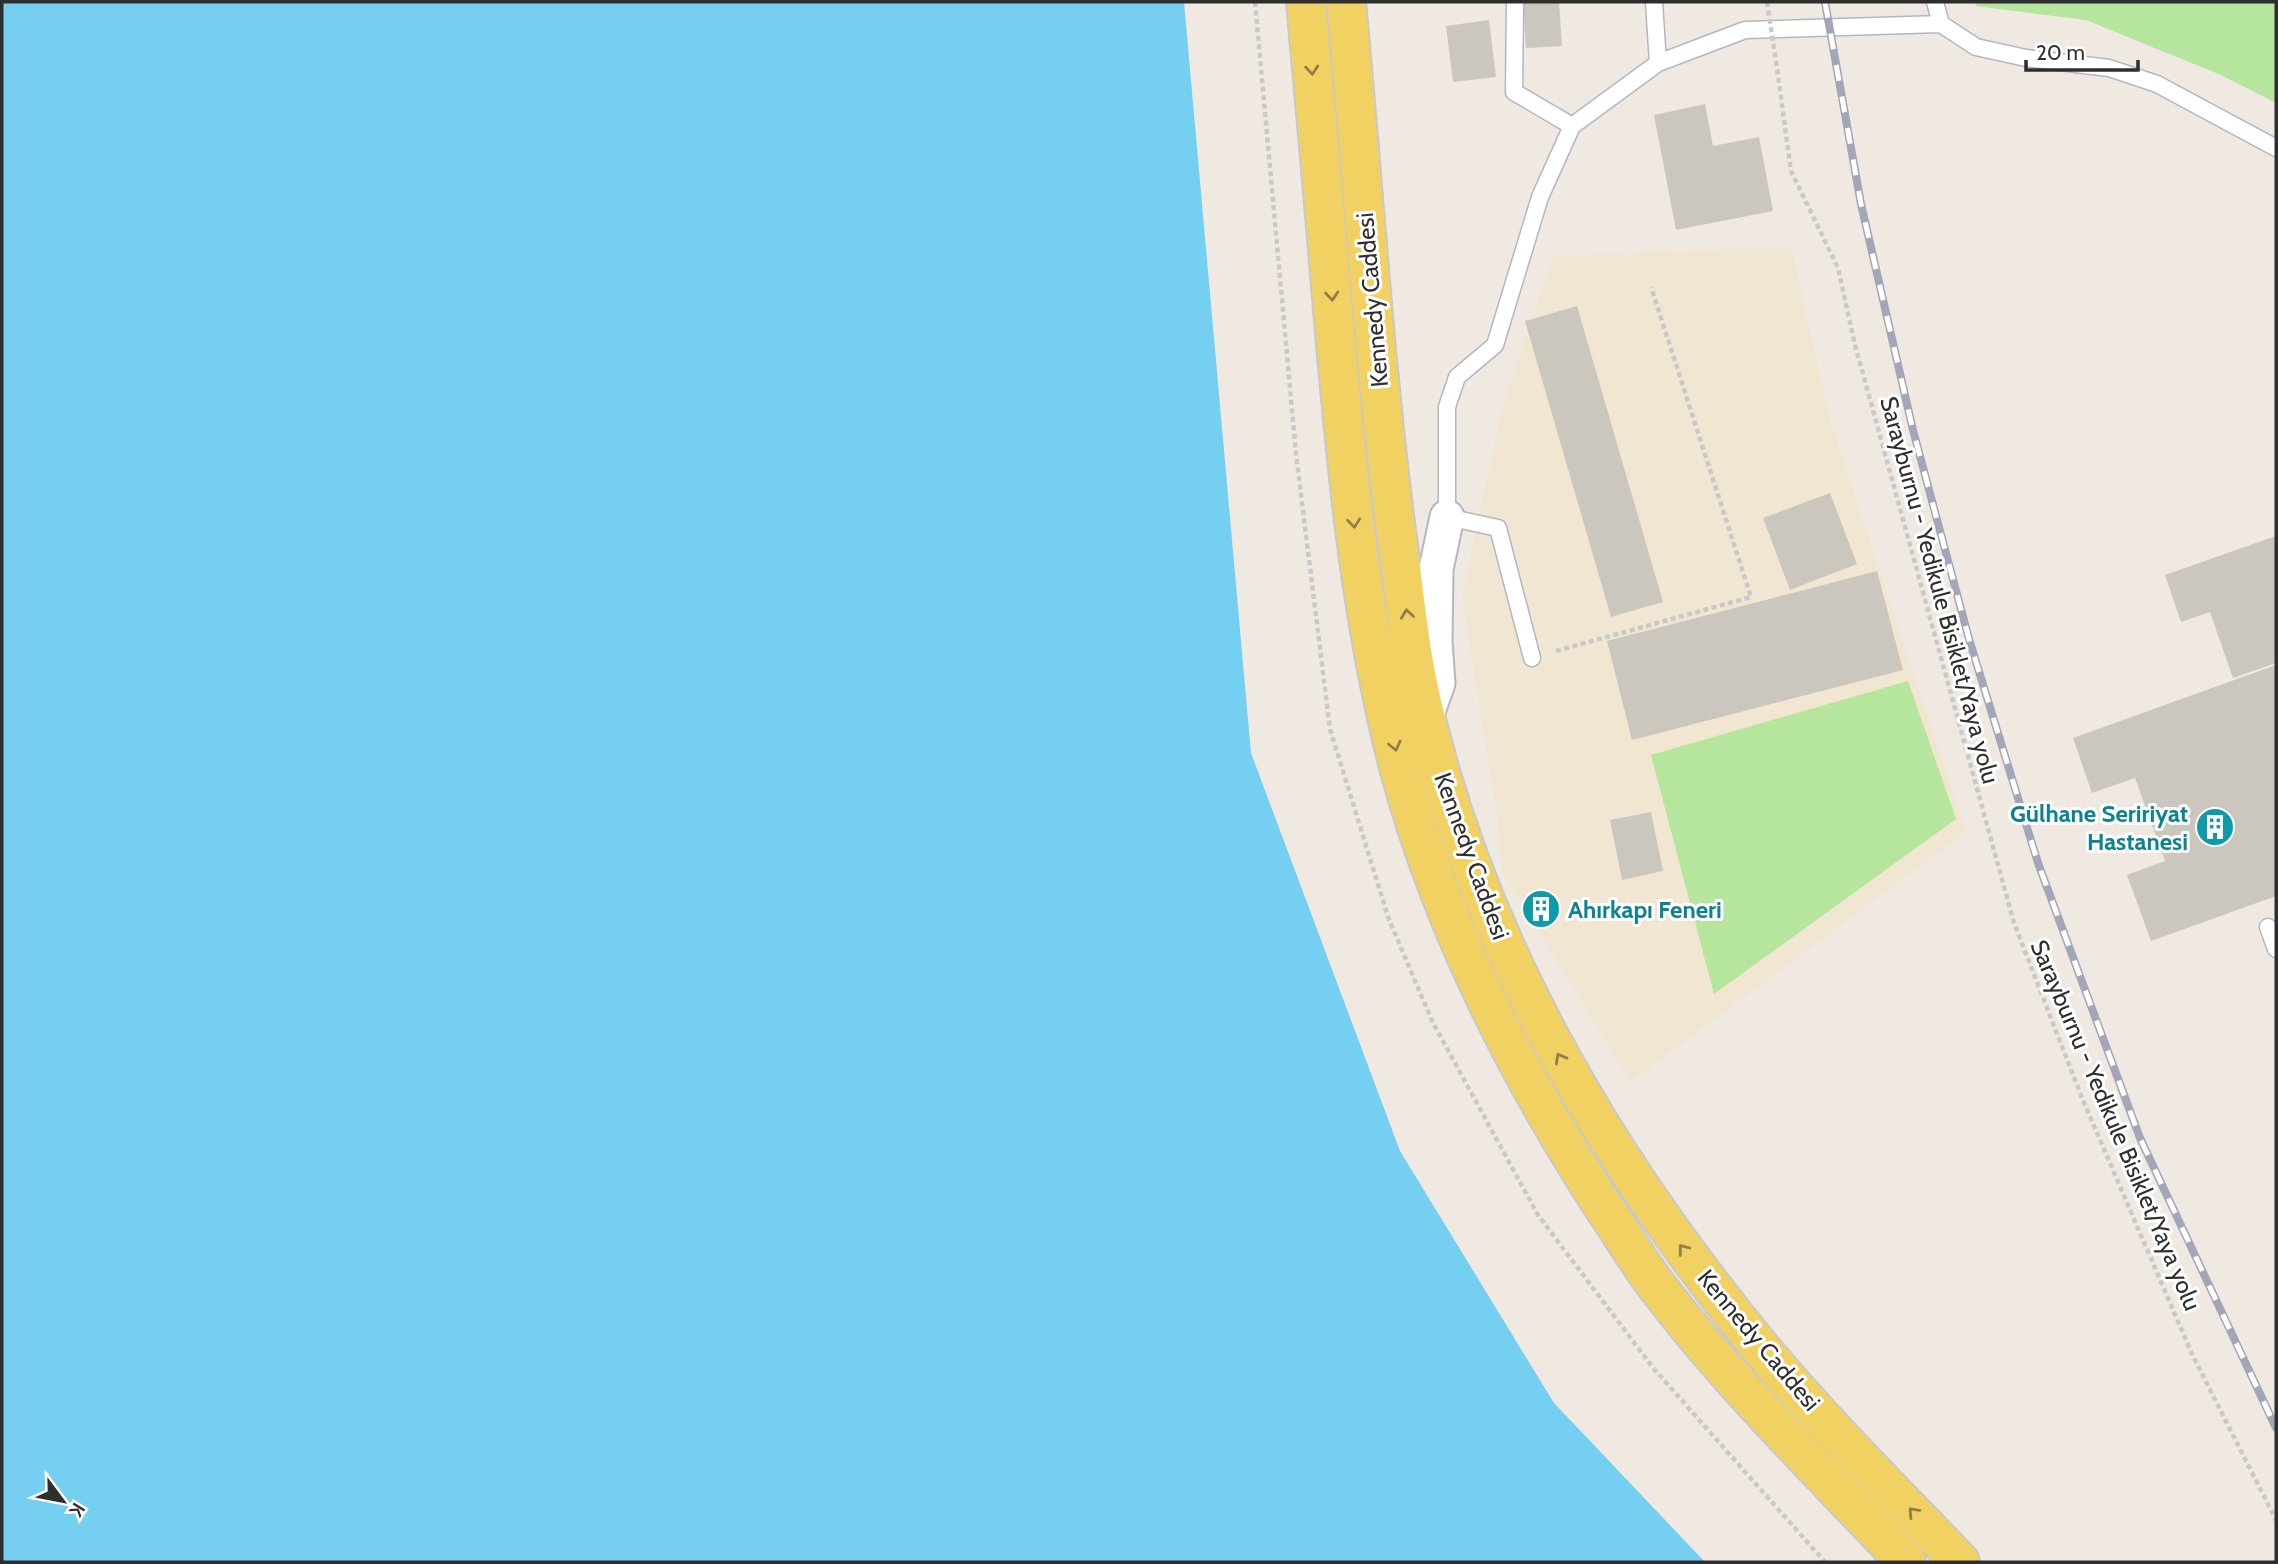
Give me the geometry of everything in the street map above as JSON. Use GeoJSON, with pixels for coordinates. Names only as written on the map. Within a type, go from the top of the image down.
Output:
{"type":"FeatureCollection","features":[{"type":"Feature","properties":{"kind":"main road","name":"Kennedy Caddesi"},"geometry":{"type":"LineString","coordinates":[[1306,2],[1343,421],[1360,569],[1373,650],[1399,767],[1435,881],[1510,1051],[1560,1140],[1655,1284],[1733,1376],[1906,1562]]}},
{"type":"Feature","properties":{"kind":"main road","name":"Kennedy Caddesi"},"geometry":{"type":"LineString","coordinates":[[1346,2],[1382,419],[1407,610],[1426,717],[1470,861],[1512,966],[1593,1118],[1662,1222],[1766,1354],[1959,1562]]}},
{"type":"Feature","properties":{"kind":"street"},"geometry":{"type":"LineString","coordinates":[[1426,717],[1437,683],[1437,569],[1447,517]]}},
{"type":"Feature","properties":{"kind":"lane"},"geometry":{"type":"LineString","coordinates":[[1515,2],[1514,92],[1572,126]]}},
{"type":"Feature","properties":{"kind":"lane"},"geometry":{"type":"LineString","coordinates":[[1654,2],[1658,64]]}},
{"type":"Feature","properties":{"kind":"lane"},"geometry":{"type":"LineString","coordinates":[[1935,2],[1941,24]]}},
{"type":"Feature","properties":{"kind":"lane"},"geometry":{"type":"LineString","coordinates":[[1532,658],[1498,528],[1447,517],[1447,407],[1457,377],[1495,345],[1540,197],[1572,126],[1658,64],[1745,30],[1941,24],[1976,47],[2026,58],[2109,68],[2157,84],[2276,148]]}},
{"type":"Feature","properties":{"kind":"lane"},"geometry":{"type":"LineString","coordinates":[[2268,927],[2276,949]]}},
{"type":"Feature","properties":{"kind":"path","name":"Sarayburnu - Yedikule Bisiklet/Yaya yolu"},"geometry":{"type":"LineString","coordinates":[[1767,2],[1791,171],[1838,268],[1856,345],[2014,923],[2082,1098],[2192,1354],[2276,1520]]}},
{"type":"Feature","properties":{"kind":"path"},"geometry":{"type":"LineString","coordinates":[[1532,658],[1751,597],[1651,287]]}},
{"type":"Feature","properties":{"kind":"shaded area"},"geometry":{"type":"Polygon","coordinates":[[[1791,247],[1830,419],[1966,832],[1630,1082],[1502,872],[1498,822],[1462,596],[1504,400],[1553,256],[1791,247]]]}},
{"type":"Feature","properties":{"kind":"green space"},"geometry":{"type":"Polygon","coordinates":[[[1975,2],[2276,2],[2276,103],[2221,75],[2086,20],[1976,6],[1975,2]]]}},
{"type":"Feature","properties":{"kind":"green space"},"geometry":{"type":"Polygon","coordinates":[[[1908,681],[1956,819],[1714,994],[1651,755],[1908,681]]]}},
{"type":"Feature","properties":{"kind":"water"},"geometry":{"type":"Polygon","coordinates":[[[2,2],[1184,2],[1251,753],[1400,1151],[1554,1403],[1705,1562],[2,1562],[2,2]]]}},
{"type":"Feature","properties":{"kind":"building"},"geometry":{"type":"Polygon","coordinates":[[[1523,2],[1559,2],[1562,46],[1526,48],[1523,2]]]}},
{"type":"Feature","properties":{"kind":"building"},"geometry":{"type":"Polygon","coordinates":[[[1489,20],[1496,77],[1453,82],[1446,26],[1489,20]]]}},
{"type":"Feature","properties":{"kind":"building"},"geometry":{"type":"Polygon","coordinates":[[[1705,104],[1713,146],[1759,137],[1773,211],[1676,230],[1654,115],[1705,104]]]}},
{"type":"Feature","properties":{"kind":"building"},"geometry":{"type":"Polygon","coordinates":[[[1577,306],[1663,602],[1611,617],[1525,321],[1577,306]]]}},
{"type":"Feature","properties":{"kind":"building"},"geometry":{"type":"Polygon","coordinates":[[[1830,493],[1857,564],[1790,590],[1763,518],[1830,493]]]}},
{"type":"Feature","properties":{"kind":"building"},"geometry":{"type":"Polygon","coordinates":[[[2276,536],[2276,663],[2233,678],[2210,612],[2181,622],[2165,575],[2276,536]]]}},
{"type":"Feature","properties":{"kind":"building"},"geometry":{"type":"Polygon","coordinates":[[[1877,571],[1903,670],[1632,740],[1607,641],[1877,571]]]}},
{"type":"Feature","properties":{"kind":"building","name":"Gülhane Seririyat Hastanesi"},"geometry":{"type":"Polygon","coordinates":[[[2276,665],[2276,896],[2151,941],[2127,875],[2165,861],[2135,778],[2092,793],[2073,738],[2276,665]]]}},
{"type":"Feature","properties":{"kind":"building"},"geometry":{"type":"Polygon","coordinates":[[[1651,812],[1663,871],[1622,880],[1610,820],[1651,812]]]}},
{"type":"Feature","properties":{"kind":"building","name":"Ahırkapı Feneri"},"geometry":{"type":"Polygon","coordinates":[[[1541,900],[1549,903],[1552,911],[1549,919],[1541,922],[1533,919],[1530,911],[1533,903],[1541,900]]]}},
{"type":"Feature","properties":{"kind":"railway"},"geometry":{"type":"LineString","coordinates":[[1825,2],[1861,204],[1913,430],[1969,639],[2038,863],[2140,1138],[2276,1428]]}},
{"type":"Feature","properties":{"kind":"place","name":"Gülhane Seririyat Hastanesi"},"geometry":{"type":"Point","coordinates":[2215,827]}},
{"type":"Feature","properties":{"kind":"place","name":"Ahırkapı Feneri"},"geometry":{"type":"Point","coordinates":[1541,909]}}]}
